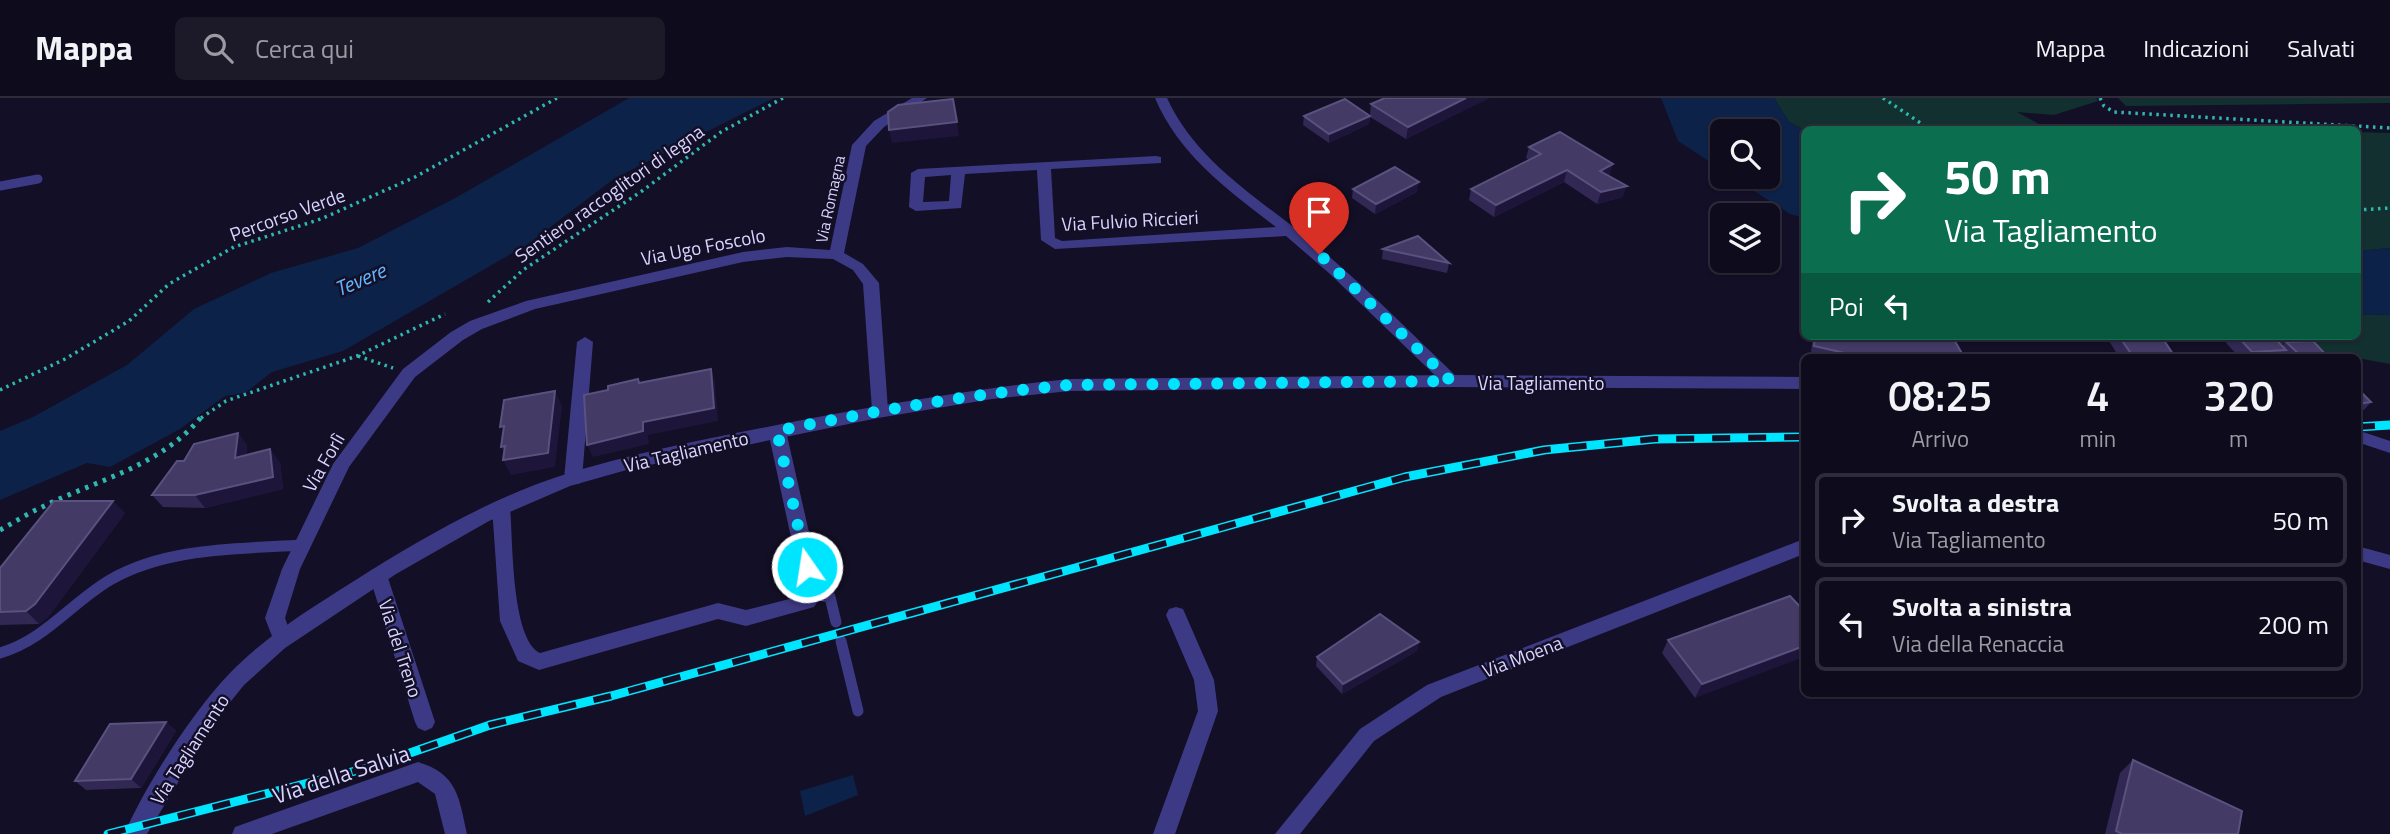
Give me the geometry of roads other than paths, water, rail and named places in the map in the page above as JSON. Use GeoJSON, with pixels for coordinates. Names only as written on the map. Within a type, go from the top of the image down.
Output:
{"type":"FeatureCollection","features":[{"type":"Feature","properties":{"kind":"street","name":"Via Romagna"},"geometry":{"type":"LineString","coordinates":[[836,255],[859,145],[879,124],[921,98]]}},
{"type":"Feature","properties":{"kind":"street"},"geometry":{"type":"LineString","coordinates":[[1161,98],[1165,111],[1208,164],[1319,254],[1451,381]]}},
{"type":"Feature","properties":{"kind":"street"},"geometry":{"type":"LineString","coordinates":[[958,170],[1156,160]]}},
{"type":"Feature","properties":{"kind":"street","name":"Via Fulvio Riccieri"},"geometry":{"type":"LineString","coordinates":[[1044,166],[1048,240],[1060,246],[1289,230]]}},
{"type":"Feature","properties":{"kind":"street","name":"Via Ugo Foscolo"},"geometry":{"type":"LineString","coordinates":[[457,336],[476,325],[531,305],[743,257],[787,252],[836,255]]}},
{"type":"Feature","properties":{"kind":"street"},"geometry":{"type":"LineString","coordinates":[[836,255],[858,267],[871,283],[880,410]]}},
{"type":"Feature","properties":{"kind":"street","name":"Via Forlì"},"geometry":{"type":"LineString","coordinates":[[282,638],[275,618],[291,569],[342,464],[409,373],[457,336]]}},
{"type":"Feature","properties":{"kind":"street"},"geometry":{"type":"LineString","coordinates":[[573,479],[585,342]]}},
{"type":"Feature","properties":{"kind":"street","name":"Via Tagliamento"},"geometry":{"type":"LineString","coordinates":[[135,834],[205,719],[236,681],[282,638],[378,575],[501,507],[573,479],[704,446],[880,410],[1007,390],[1070,385],[1451,381],[1801,383]]}},
{"type":"Feature","properties":{"kind":"street"},"geometry":{"type":"LineString","coordinates":[[501,507],[510,621],[525,655],[540,662],[719,611],[746,618],[807,603],[813,594],[777,431]]}},
{"type":"Feature","properties":{"kind":"street","name":"Via Moena"},"geometry":{"type":"LineString","coordinates":[[1286,834],[1367,735],[1434,691],[1801,547]]}},
{"type":"Feature","properties":{"kind":"street"},"geometry":{"type":"LineString","coordinates":[[2361,554],[2390,562]]}},
{"type":"Feature","properties":{"kind":"street","name":"Via del Treno"},"geometry":{"type":"LineString","coordinates":[[378,575],[425,722]]}},
{"type":"Feature","properties":{"kind":"street"},"geometry":{"type":"LineString","coordinates":[[1164,834],[1208,711],[1204,680],[1176,615]]}},
{"type":"Feature","properties":{"kind":"street","name":"Via della Salvia"},"geometry":{"type":"LineString","coordinates":[[243,834],[418,772],[432,774],[442,783],[456,834]]}},
{"type":"Feature","properties":{"kind":"lane"},"geometry":{"type":"LineString","coordinates":[[0,186],[38,178]]}},
{"type":"Feature","properties":{"kind":"lane"},"geometry":{"type":"LineString","coordinates":[[0,653],[16,650],[51,627],[77,602],[112,579],[147,562],[303,545]]}},
{"type":"Feature","properties":{"kind":"lane"},"geometry":{"type":"LineString","coordinates":[[813,594],[830,597],[836,622]]}},
{"type":"Feature","properties":{"kind":"lane"},"geometry":{"type":"LineString","coordinates":[[841,641],[858,712]]}},
{"type":"Feature","properties":{"kind":"water","name":"Tevere"},"geometry":{"type":"Polygon","coordinates":[[[629,98],[774,98],[615,178],[528,244],[343,351],[272,372],[245,393],[225,396],[180,429],[110,467],[87,463],[0,500],[0,431],[33,417],[127,365],[194,309],[271,273],[358,248],[457,197],[629,98]]]}},
{"type":"Feature","properties":{"kind":"water"},"geometry":{"type":"Polygon","coordinates":[[[1661,98],[1774,98],[1789,122],[1801,128],[1801,217],[1790,214],[1780,208],[1780,203],[1773,203],[1751,189],[1780,189],[1780,119],[1710,119],[1710,162],[1678,141],[1661,98]]]}},
{"type":"Feature","properties":{"kind":"water"},"geometry":{"type":"Polygon","coordinates":[[[2390,248],[2390,315],[2361,314],[2361,251],[2390,248]]]}},
{"type":"Feature","properties":{"kind":"water"},"geometry":{"type":"Polygon","coordinates":[[[853,775],[858,795],[805,816],[800,791],[853,775]]]}},
{"type":"Feature","properties":{"kind":"railway"},"geometry":{"type":"LineString","coordinates":[[2361,427],[2390,425]]}},
{"type":"Feature","properties":{"kind":"railway"},"geometry":{"type":"LineString","coordinates":[[108,834],[367,768],[490,725],[611,696],[1405,477],[1544,450],[1655,439],[1801,437]]}}]}
